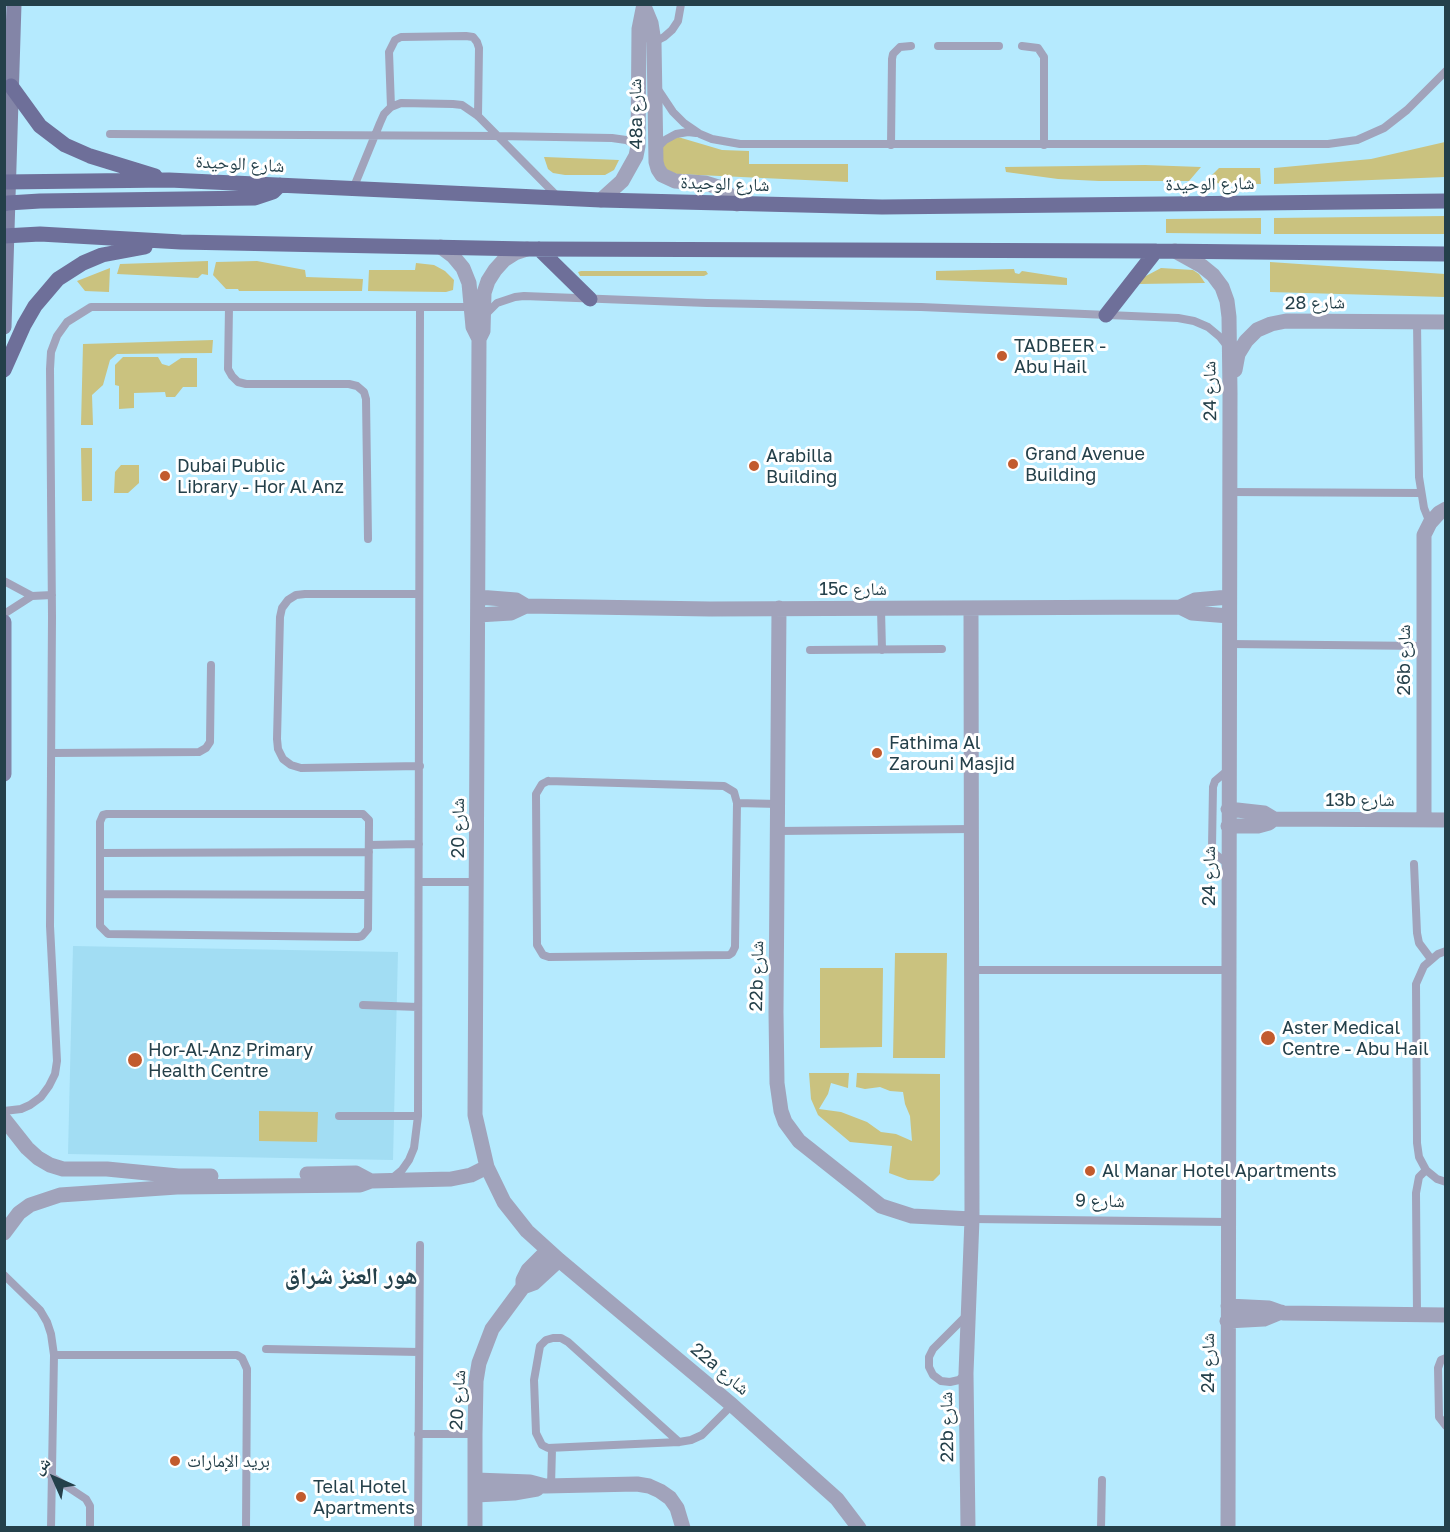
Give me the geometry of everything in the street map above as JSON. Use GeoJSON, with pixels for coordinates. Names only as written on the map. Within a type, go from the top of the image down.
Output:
{"type":"FeatureCollection","features":[{"type":"Feature","properties":{"kind":"main road"},"geometry":{"type":"LineString","coordinates":[[11,86],[40,126],[65,145],[90,156],[169,180]]}},
{"type":"Feature","properties":{"kind":"main road","name":"شارع الوحيدة"},"geometry":{"type":"LineString","coordinates":[[6,193],[169,180],[601,200],[882,207],[1446,201]]}},
{"type":"Feature","properties":{"kind":"main road"},"geometry":{"type":"LineString","coordinates":[[6,193],[255,198],[273,192],[280,185]]}},
{"type":"Feature","properties":{"kind":"main road"},"geometry":{"type":"LineString","coordinates":[[6,236],[40,234],[181,242],[533,249],[1175,251],[1444,255]]}},
{"type":"Feature","properties":{"kind":"main road"},"geometry":{"type":"LineString","coordinates":[[4,370],[34,306],[64,275],[102,255],[181,242]]}},
{"type":"Feature","properties":{"kind":"main road"},"geometry":{"type":"LineString","coordinates":[[533,249],[590,299]]}},
{"type":"Feature","properties":{"kind":"main road"},"geometry":{"type":"LineString","coordinates":[[1106,315],[1156,251]]}},
{"type":"Feature","properties":{"kind":"street"},"geometry":{"type":"LineString","coordinates":[[4,327],[6,193],[14,4]]}},
{"type":"Feature","properties":{"kind":"street","name":"48a شارع"},"geometry":{"type":"LineString","coordinates":[[644,5],[651,23],[654,42],[658,169],[668,179],[675,182],[705,183],[718,187],[736,204]]}},
{"type":"Feature","properties":{"kind":"street","name":"48a شارع"},"geometry":{"type":"LineString","coordinates":[[601,200],[622,181],[630,169],[638,146],[639,29],[644,5]]}},
{"type":"Feature","properties":{"kind":"street","name":"شارع 20"},"geometry":{"type":"LineString","coordinates":[[441,247],[463,268],[478,312]]}},
{"type":"Feature","properties":{"kind":"street","name":"شارع 20"},"geometry":{"type":"LineString","coordinates":[[476,1527],[476,1381],[485,1346],[502,1314],[523,1287],[528,1270],[553,1255],[515,1217],[499,1193],[487,1167],[475,1115],[479,339],[474,331],[488,281],[495,270],[509,257],[533,249]]}},
{"type":"Feature","properties":{"kind":"street","name":"شارع 24"},"geometry":{"type":"LineString","coordinates":[[1175,251],[1214,275],[1222,287],[1227,301],[1229,349],[1228,1527]]}},
{"type":"Feature","properties":{"kind":"street","name":"شارع 28"},"geometry":{"type":"LineString","coordinates":[[1230,393],[1238,354],[1246,341],[1263,327],[1286,321],[1446,322]]}},
{"type":"Feature","properties":{"kind":"street"},"geometry":{"type":"LineString","coordinates":[[1430,523],[1446,509]]}},
{"type":"Feature","properties":{"kind":"street","name":"26b شارع"},"geometry":{"type":"LineString","coordinates":[[1424,820],[1424,535],[1430,523]]}},
{"type":"Feature","properties":{"kind":"street","name":"15c شارع"},"geometry":{"type":"LineString","coordinates":[[478,597],[516,600],[526,606]]}},
{"type":"Feature","properties":{"kind":"street","name":"15c شارع"},"geometry":{"type":"LineString","coordinates":[[478,615],[511,613],[526,606],[881,609],[1180,607],[1195,600],[1229,597]]}},
{"type":"Feature","properties":{"kind":"street","name":"15c شارع"},"geometry":{"type":"LineString","coordinates":[[1180,607],[1192,613],[1229,616]]}},
{"type":"Feature","properties":{"kind":"street","name":"22b شارع"},"geometry":{"type":"LineString","coordinates":[[779,608],[778,1100],[785,1122],[799,1141],[880,1206],[912,1216],[972,1219]]}},
{"type":"Feature","properties":{"kind":"street","name":"22b شارع"},"geometry":{"type":"LineString","coordinates":[[968,1527],[966,1373],[972,1219],[971,609]]}},
{"type":"Feature","properties":{"kind":"street"},"geometry":{"type":"LineString","coordinates":[[4,622],[4,774]]}},
{"type":"Feature","properties":{"kind":"street","name":"13b شارع"},"geometry":{"type":"LineString","coordinates":[[1228,809],[1264,813],[1274,819],[1446,820]]}},
{"type":"Feature","properties":{"kind":"street","name":"13b شارع"},"geometry":{"type":"LineString","coordinates":[[1228,826],[1258,826],[1274,819]]}},
{"type":"Feature","properties":{"kind":"street"},"geometry":{"type":"LineString","coordinates":[[4,1119],[38,1158],[63,1169],[123,1169],[198,1176],[356,1173],[370,1181]]}},
{"type":"Feature","properties":{"kind":"street"},"geometry":{"type":"LineString","coordinates":[[4,1233],[19,1213],[30,1205],[60,1196],[177,1187],[360,1185],[370,1181],[461,1178],[487,1167]]}},
{"type":"Feature","properties":{"kind":"street","name":"22a شارع"},"geometry":{"type":"LineString","coordinates":[[553,1255],[732,1405],[837,1499],[859,1527]]}},
{"type":"Feature","properties":{"kind":"street"},"geometry":{"type":"LineString","coordinates":[[1228,1313],[1264,1319],[1281,1312],[1446,1315]]}},
{"type":"Feature","properties":{"kind":"street"},"geometry":{"type":"LineString","coordinates":[[476,1487],[530,1482],[548,1486],[637,1484],[649,1486],[670,1498],[677,1508],[683,1527]]}},
{"type":"Feature","properties":{"kind":"lane"},"geometry":{"type":"LineString","coordinates":[[654,42],[672,30],[678,21],[681,4]]}},
{"type":"Feature","properties":{"kind":"lane"},"geometry":{"type":"LineString","coordinates":[[392,107],[389,52],[395,40],[401,37],[466,36],[472,37],[479,48],[478,116]]}},
{"type":"Feature","properties":{"kind":"lane"},"geometry":{"type":"LineString","coordinates":[[891,145],[893,54],[900,47],[911,46]]}},
{"type":"Feature","properties":{"kind":"lane"},"geometry":{"type":"LineString","coordinates":[[938,46],[999,46]]}},
{"type":"Feature","properties":{"kind":"lane"},"geometry":{"type":"LineString","coordinates":[[1022,46],[1038,48],[1044,57],[1044,145]]}},
{"type":"Feature","properties":{"kind":"lane"},"geometry":{"type":"LineString","coordinates":[[656,148],[676,134],[688,132],[740,144],[1343,143],[1357,140],[1384,128],[1401,115],[1446,71]]}},
{"type":"Feature","properties":{"kind":"lane"},"geometry":{"type":"LineString","coordinates":[[655,86],[673,112],[700,134]]}},
{"type":"Feature","properties":{"kind":"lane"},"geometry":{"type":"LineString","coordinates":[[353,189],[384,114],[392,107],[401,103],[453,104],[462,105],[478,116],[558,197]]}},
{"type":"Feature","properties":{"kind":"lane"},"geometry":{"type":"LineString","coordinates":[[110,134],[612,138],[626,140],[638,146]]}},
{"type":"Feature","properties":{"kind":"lane"},"geometry":{"type":"LineString","coordinates":[[4,1111],[21,1109],[41,1097],[52,1080],[57,1061],[50,926],[52,595],[50,369],[51,352],[66,322],[91,307],[420,307],[478,312],[515,297],[879,305],[1178,318],[1208,327],[1229,349]]}},
{"type":"Feature","properties":{"kind":"lane"},"geometry":{"type":"LineString","coordinates":[[230,307],[228,369],[238,382],[246,384],[349,384],[357,386],[364,392],[369,539]]}},
{"type":"Feature","properties":{"kind":"lane"},"geometry":{"type":"LineString","coordinates":[[390,1180],[402,1170],[409,1160],[414,1148],[418,1116],[420,307]]}},
{"type":"Feature","properties":{"kind":"lane"},"geometry":{"type":"LineString","coordinates":[[1417,322],[1421,493],[1430,523]]}},
{"type":"Feature","properties":{"kind":"lane"},"geometry":{"type":"LineString","coordinates":[[1230,492],[1421,493]]}},
{"type":"Feature","properties":{"kind":"lane"},"geometry":{"type":"LineString","coordinates":[[4,581],[32,596]]}},
{"type":"Feature","properties":{"kind":"lane"},"geometry":{"type":"LineString","coordinates":[[419,594],[305,594],[288,600],[282,608],[280,617],[277,739],[278,749],[283,759],[301,768],[420,766]]}},
{"type":"Feature","properties":{"kind":"lane"},"geometry":{"type":"LineString","coordinates":[[4,614],[32,596],[52,595]]}},
{"type":"Feature","properties":{"kind":"lane"},"geometry":{"type":"LineString","coordinates":[[881,609],[882,650]]}},
{"type":"Feature","properties":{"kind":"lane"},"geometry":{"type":"LineString","coordinates":[[1229,644],[1424,646]]}},
{"type":"Feature","properties":{"kind":"lane"},"geometry":{"type":"LineString","coordinates":[[810,650],[942,649]]}},
{"type":"Feature","properties":{"kind":"lane"},"geometry":{"type":"LineString","coordinates":[[52,753],[199,752],[210,742],[211,665]]}},
{"type":"Feature","properties":{"kind":"lane"},"geometry":{"type":"LineString","coordinates":[[1228,770],[1215,781],[1212,787],[1213,851],[1228,864]]}},
{"type":"Feature","properties":{"kind":"lane"},"geometry":{"type":"LineString","coordinates":[[548,782],[724,786],[734,792],[737,803],[735,946],[732,953],[729,955],[549,957],[539,951],[536,794],[542,784],[548,782]]}},
{"type":"Feature","properties":{"kind":"lane"},"geometry":{"type":"LineString","coordinates":[[737,803],[778,804]]}},
{"type":"Feature","properties":{"kind":"lane"},"geometry":{"type":"LineString","coordinates":[[363,814],[369,820],[369,849],[368,929],[362,936],[108,934],[100,926],[100,822],[103,815],[363,814]]}},
{"type":"Feature","properties":{"kind":"lane"},"geometry":{"type":"LineString","coordinates":[[778,831],[971,829]]}},
{"type":"Feature","properties":{"kind":"lane"},"geometry":{"type":"LineString","coordinates":[[100,853],[369,849],[419,844]]}},
{"type":"Feature","properties":{"kind":"lane"},"geometry":{"type":"LineString","coordinates":[[1414,864],[1417,933],[1419,943],[1431,959]]}},
{"type":"Feature","properties":{"kind":"lane"},"geometry":{"type":"LineString","coordinates":[[419,882],[477,882]]}},
{"type":"Feature","properties":{"kind":"lane"},"geometry":{"type":"LineString","coordinates":[[100,894],[368,895]]}},
{"type":"Feature","properties":{"kind":"lane"},"geometry":{"type":"LineString","coordinates":[[1446,951],[1431,959],[1424,966],[1416,984],[1419,1157],[1426,1170],[1437,1179],[1446,1182]]}},
{"type":"Feature","properties":{"kind":"lane"},"geometry":{"type":"LineString","coordinates":[[972,970],[1228,970]]}},
{"type":"Feature","properties":{"kind":"lane"},"geometry":{"type":"LineString","coordinates":[[363,1005],[418,1007]]}},
{"type":"Feature","properties":{"kind":"lane"},"geometry":{"type":"LineString","coordinates":[[339,1116],[418,1116]]}},
{"type":"Feature","properties":{"kind":"lane"},"geometry":{"type":"LineString","coordinates":[[1417,1314],[1416,1193],[1419,1177],[1426,1170]]}},
{"type":"Feature","properties":{"kind":"lane","name":"شارع 9"},"geometry":{"type":"LineString","coordinates":[[972,1219],[1228,1222]]}},
{"type":"Feature","properties":{"kind":"lane"},"geometry":{"type":"LineString","coordinates":[[418,1527],[420,1245]]}},
{"type":"Feature","properties":{"kind":"lane"},"geometry":{"type":"LineString","coordinates":[[4,1275],[40,1310],[47,1322],[54,1355],[51,1527]]}},
{"type":"Feature","properties":{"kind":"lane"},"geometry":{"type":"LineString","coordinates":[[966,1373],[959,1380],[941,1381],[933,1375],[929,1367],[929,1357],[933,1349],[969,1313]]}},
{"type":"Feature","properties":{"kind":"lane"},"geometry":{"type":"LineString","coordinates":[[679,1442],[568,1342],[561,1338],[553,1338],[546,1340],[540,1346],[534,1380],[538,1440],[542,1445],[552,1449],[679,1442],[691,1440],[702,1436],[732,1405]]}},
{"type":"Feature","properties":{"kind":"lane"},"geometry":{"type":"LineString","coordinates":[[266,1349],[419,1352]]}},
{"type":"Feature","properties":{"kind":"lane"},"geometry":{"type":"LineString","coordinates":[[54,1355],[237,1356],[242,1358],[247,1369],[246,1527]]}},
{"type":"Feature","properties":{"kind":"lane"},"geometry":{"type":"LineString","coordinates":[[1445,1357],[1438,1363],[1438,1400],[1439,1417],[1446,1426]]}},
{"type":"Feature","properties":{"kind":"lane"},"geometry":{"type":"LineString","coordinates":[[418,1434],[475,1434]]}},
{"type":"Feature","properties":{"kind":"lane"},"geometry":{"type":"LineString","coordinates":[[548,1486],[552,1449]]}},
{"type":"Feature","properties":{"kind":"lane"},"geometry":{"type":"LineString","coordinates":[[51,1476],[86,1499],[90,1506],[90,1527]]}},
{"type":"Feature","properties":{"kind":"lane"},"geometry":{"type":"LineString","coordinates":[[1101,1527],[1102,1480]]}},
{"type":"Feature","properties":{"kind":"shaded area"},"geometry":{"type":"Polygon","coordinates":[[[678,137],[722,150],[749,151],[749,164],[848,164],[848,182],[677,174],[665,170],[659,152],[664,143],[678,137]]]}},
{"type":"Feature","properties":{"kind":"shaded area"},"geometry":{"type":"Polygon","coordinates":[[[1445,142],[1445,177],[1274,184],[1274,168],[1371,159],[1445,142]]]}},
{"type":"Feature","properties":{"kind":"shaded area"},"geometry":{"type":"Polygon","coordinates":[[[544,157],[619,160],[614,170],[605,175],[565,175],[553,173],[548,169],[544,157]]]}},
{"type":"Feature","properties":{"kind":"shaded area"},"geometry":{"type":"Polygon","coordinates":[[[1145,165],[1201,167],[1189,181],[1099,181],[1058,179],[1006,172],[1005,167],[1145,165]]]}},
{"type":"Feature","properties":{"kind":"shaded area"},"geometry":{"type":"Polygon","coordinates":[[[1219,168],[1260,168],[1261,184],[1204,183],[1219,168]]]}},
{"type":"Feature","properties":{"kind":"shaded area"},"geometry":{"type":"Polygon","coordinates":[[[1445,216],[1445,234],[1274,234],[1274,218],[1445,216]]]}},
{"type":"Feature","properties":{"kind":"shaded area"},"geometry":{"type":"Polygon","coordinates":[[[1261,218],[1261,234],[1166,233],[1166,219],[1261,218]]]}},
{"type":"Feature","properties":{"kind":"shaded area"},"geometry":{"type":"Polygon","coordinates":[[[208,261],[208,275],[202,274],[198,278],[117,274],[120,264],[208,261]]]}},
{"type":"Feature","properties":{"kind":"shaded area"},"geometry":{"type":"Polygon","coordinates":[[[257,261],[305,270],[306,277],[363,279],[362,291],[239,291],[238,289],[226,289],[213,275],[216,262],[257,261]]]}},
{"type":"Feature","properties":{"kind":"shaded area"},"geometry":{"type":"Polygon","coordinates":[[[1270,262],[1445,274],[1445,297],[1270,292],[1270,262]]]}},
{"type":"Feature","properties":{"kind":"shaded area"},"geometry":{"type":"Polygon","coordinates":[[[416,263],[434,265],[445,271],[454,280],[453,290],[446,292],[368,291],[369,270],[415,270],[416,263]]]}},
{"type":"Feature","properties":{"kind":"shaded area"},"geometry":{"type":"Polygon","coordinates":[[[110,268],[109,292],[85,291],[77,281],[110,268]]]}},
{"type":"Feature","properties":{"kind":"shaded area"},"geometry":{"type":"Polygon","coordinates":[[[1161,268],[1193,270],[1205,283],[1138,284],[1144,277],[1161,268]]]}},
{"type":"Feature","properties":{"kind":"shaded area"},"geometry":{"type":"Polygon","coordinates":[[[1014,269],[1015,273],[1019,274],[1022,271],[1067,278],[1067,285],[936,280],[936,271],[1014,269]]]}},
{"type":"Feature","properties":{"kind":"shaded area"},"geometry":{"type":"Polygon","coordinates":[[[706,271],[708,274],[704,276],[580,276],[578,272],[706,271]]]}},
{"type":"Feature","properties":{"kind":"shaded area"},"geometry":{"type":"Polygon","coordinates":[[[213,340],[212,353],[117,354],[110,360],[103,385],[92,395],[93,425],[81,425],[83,344],[213,340]]]}},
{"type":"Feature","properties":{"kind":"shaded area"},"geometry":{"type":"Polygon","coordinates":[[[123,357],[158,357],[162,364],[169,366],[181,358],[197,358],[197,387],[183,387],[175,397],[166,397],[165,392],[134,393],[134,408],[119,409],[119,386],[115,385],[115,365],[123,357]]]}},
{"type":"Feature","properties":{"kind":"shaded area"},"geometry":{"type":"Polygon","coordinates":[[[81,448],[92,448],[92,501],[82,501],[81,448]]]}},
{"type":"Feature","properties":{"kind":"shaded area"},"geometry":{"type":"Polygon","coordinates":[[[121,465],[139,465],[139,483],[128,493],[114,493],[115,472],[121,465]]]}},
{"type":"Feature","properties":{"kind":"shaded area"},"geometry":{"type":"Polygon","coordinates":[[[73,946],[398,952],[393,1160],[68,1154],[73,946]]]}},
{"type":"Feature","properties":{"kind":"shaded area"},"geometry":{"type":"Polygon","coordinates":[[[895,953],[947,953],[945,1058],[893,1058],[895,953]]]}},
{"type":"Feature","properties":{"kind":"shaded area"},"geometry":{"type":"Polygon","coordinates":[[[820,968],[883,968],[882,1047],[820,1048],[820,968]]]}},
{"type":"Feature","properties":{"kind":"shaded area"},"geometry":{"type":"Polygon","coordinates":[[[809,1073],[849,1073],[848,1088],[831,1083],[828,1094],[819,1109],[841,1112],[867,1122],[881,1132],[896,1134],[912,1141],[910,1116],[903,1092],[880,1087],[865,1089],[856,1087],[857,1073],[940,1074],[940,1174],[933,1181],[908,1180],[889,1173],[892,1146],[850,1142],[818,1115],[811,1099],[809,1073]]]}},
{"type":"Feature","properties":{"kind":"shaded area"},"geometry":{"type":"Polygon","coordinates":[[[259,1111],[318,1112],[317,1142],[259,1141],[259,1111]]]}},
{"type":"Feature","properties":{"kind":"place","name":"TADBEER - Abu Hail"},"geometry":{"type":"Point","coordinates":[1002,356]}},
{"type":"Feature","properties":{"kind":"place","name":"Grand Avenue Building"},"geometry":{"type":"Point","coordinates":[1013,464]}},
{"type":"Feature","properties":{"kind":"place","name":"Arabilla Building"},"geometry":{"type":"Point","coordinates":[754,466]}},
{"type":"Feature","properties":{"kind":"place","name":"Dubai Public Library - Hor Al Anz"},"geometry":{"type":"Point","coordinates":[165,476]}},
{"type":"Feature","properties":{"kind":"place","name":"Fathima Al Zarouni Masjid"},"geometry":{"type":"Point","coordinates":[877,753]}},
{"type":"Feature","properties":{"kind":"place","name":"Aster Medical Centre - Abu Hail"},"geometry":{"type":"Point","coordinates":[1268,1038]}},
{"type":"Feature","properties":{"kind":"place","name":"Hor-Al-Anz Primary Health Centre"},"geometry":{"type":"Point","coordinates":[135,1060]}},
{"type":"Feature","properties":{"kind":"place","name":"Al Manar Hotel Apartments"},"geometry":{"type":"Point","coordinates":[1090,1171]}},
{"type":"Feature","properties":{"kind":"place","name":"بريد الإمارات"},"geometry":{"type":"Point","coordinates":[175,1461]}},
{"type":"Feature","properties":{"kind":"place","name":"Telal Hotel Apartments"},"geometry":{"type":"Point","coordinates":[301,1497]}},
{"type":"Feature","properties":{"kind":"district","name":"هور العنز شراق"},"geometry":{"type":"Point","coordinates":[351,1276]}}]}
